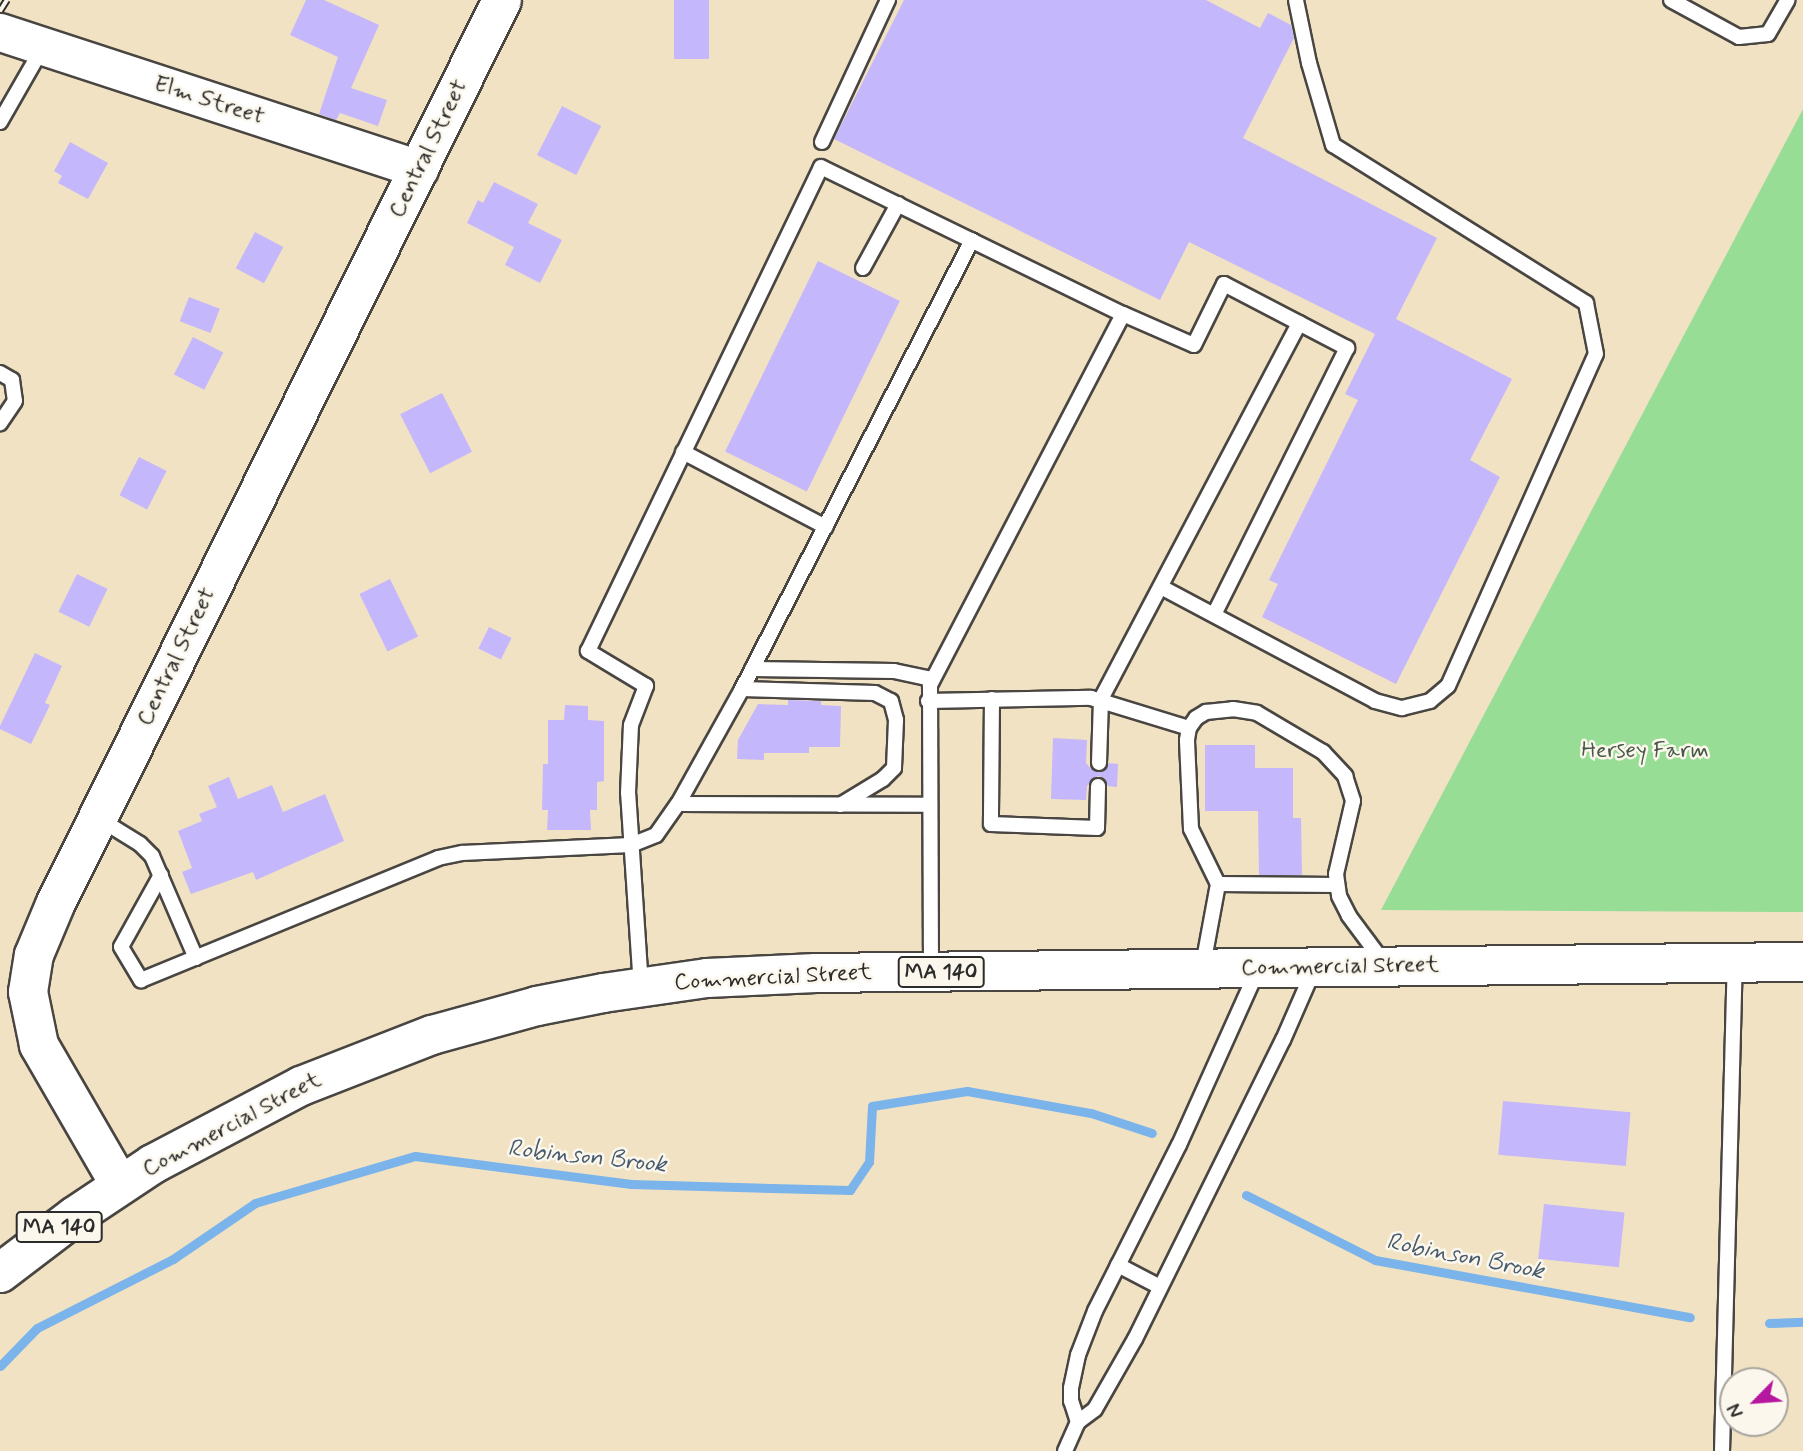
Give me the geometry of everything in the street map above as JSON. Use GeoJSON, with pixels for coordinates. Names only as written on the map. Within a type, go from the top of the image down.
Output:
{"type":"FeatureCollection","features":[{"type":"Feature","properties":{"kind":"main road","name":"Central Street"},"geometry":{"type":"LineString","coordinates":[[120,1185],[45,1058],[34,1031],[28,992],[31,967],[41,935],[502,0]]}},
{"type":"Feature","properties":{"kind":"main road","name":"Commercial Street"},"geometry":{"type":"LineString","coordinates":[[120,1185],[250,1110],[362,1061],[487,1019],[641,987],[760,975],[1803,962]]}},
{"type":"Feature","properties":{"kind":"main road","name":"MA 140"},"geometry":{"type":"LineString","coordinates":[[0,1273],[120,1185]]}},
{"type":"Feature","properties":{"kind":"street","name":"Elm Street"},"geometry":{"type":"LineString","coordinates":[[0,32],[419,169]]}},
{"type":"Feature","properties":{"kind":"lane"},"geometry":{"type":"LineString","coordinates":[[822,142],[888,0]]}},
{"type":"Feature","properties":{"kind":"lane"},"geometry":{"type":"LineString","coordinates":[[1161,587],[1375,701],[1402,708],[1416,706],[1440,695],[1448,687],[1596,354],[1586,303],[1333,145],[1309,63],[1296,0]]}},
{"type":"Feature","properties":{"kind":"lane"},"geometry":{"type":"LineString","coordinates":[[1671,0],[1739,37],[1768,34],[1788,0]]}},
{"type":"Feature","properties":{"kind":"lane"},"geometry":{"type":"LineString","coordinates":[[0,122],[44,46]]}},
{"type":"Feature","properties":{"kind":"lane"},"geometry":{"type":"LineString","coordinates":[[641,987],[631,845],[630,733],[634,712],[646,686],[588,651],[821,167],[1123,314],[1194,345],[1224,284],[1347,348],[1213,615]]}},
{"type":"Feature","properties":{"kind":"lane"},"geometry":{"type":"LineString","coordinates":[[863,268],[898,204]]}},
{"type":"Feature","properties":{"kind":"lane"},"geometry":{"type":"LineString","coordinates":[[161,875],[121,947],[141,980],[438,858],[462,853],[631,845],[656,835],[678,804],[742,689],[972,240]]}},
{"type":"Feature","properties":{"kind":"lane"},"geometry":{"type":"LineString","coordinates":[[931,972],[928,805],[929,701],[932,679],[1123,314]]}},
{"type":"Feature","properties":{"kind":"lane"},"geometry":{"type":"LineString","coordinates":[[1099,763],[1101,699],[1299,323]]}},
{"type":"Feature","properties":{"kind":"lane"},"geometry":{"type":"LineString","coordinates":[[0,373],[12,380],[15,401],[0,423]]}},
{"type":"Feature","properties":{"kind":"lane"},"geometry":{"type":"LineString","coordinates":[[683,452],[826,527]]}},
{"type":"Feature","properties":{"kind":"lane"},"geometry":{"type":"LineString","coordinates":[[752,669],[894,671],[932,679]]}},
{"type":"Feature","properties":{"kind":"lane"},"geometry":{"type":"LineString","coordinates":[[742,689],[875,693],[891,701],[896,720],[894,768],[883,779],[840,805]]}},
{"type":"Feature","properties":{"kind":"lane"},"geometry":{"type":"LineString","coordinates":[[992,699],[991,824],[1097,828],[1098,786]]}},
{"type":"Feature","properties":{"kind":"lane"},"geometry":{"type":"LineString","coordinates":[[929,701],[1101,699],[1189,728]]}},
{"type":"Feature","properties":{"kind":"lane"},"geometry":{"type":"LineString","coordinates":[[1202,969],[1218,884],[1195,840],[1189,819],[1189,728],[1196,718],[1206,712],[1245,710],[1257,713],[1312,746],[1339,766],[1350,787],[1353,801],[1338,862],[1337,885],[1349,916],[1387,967]]}},
{"type":"Feature","properties":{"kind":"lane"},"geometry":{"type":"LineString","coordinates":[[678,804],[928,805]]}},
{"type":"Feature","properties":{"kind":"lane"},"geometry":{"type":"LineString","coordinates":[[98,818],[147,850],[161,875],[196,958]]}},
{"type":"Feature","properties":{"kind":"lane"},"geometry":{"type":"LineString","coordinates":[[1218,884],[1337,885]]}},
{"type":"Feature","properties":{"kind":"lane"},"geometry":{"type":"LineString","coordinates":[[1721,1451],[1735,962]]}},
{"type":"Feature","properties":{"kind":"lane"},"geometry":{"type":"LineString","coordinates":[[1065,1451],[1078,1422],[1095,1409],[1107,1391],[1283,1040],[1315,967]]}},
{"type":"Feature","properties":{"kind":"lane"},"geometry":{"type":"LineString","coordinates":[[1078,1422],[1071,1388],[1078,1355],[1095,1311],[1180,1145],[1258,968]]}},
{"type":"Feature","properties":{"kind":"lane"},"geometry":{"type":"LineString","coordinates":[[1118,1265],[1160,1287]]}},
{"type":"Feature","properties":{"kind":"green space","name":"Hersey Farm"},"geometry":{"type":"Polygon","coordinates":[[[1803,109],[1803,912],[1381,910],[1803,109]]]}},
{"type":"Feature","properties":{"kind":"building"},"geometry":{"type":"Polygon","coordinates":[[[306,0],[324,0],[379,25],[351,88],[387,100],[378,126],[340,113],[336,120],[319,114],[338,57],[290,35],[306,0]]]}},
{"type":"Feature","properties":{"kind":"building"},"geometry":{"type":"Polygon","coordinates":[[[674,0],[709,0],[709,59],[674,59],[674,0]]]}},
{"type":"Feature","properties":{"kind":"building"},"geometry":{"type":"Polygon","coordinates":[[[904,0],[1206,0],[1260,28],[1268,13],[1291,25],[1294,38],[1243,138],[1437,238],[1396,319],[1512,379],[1470,460],[1500,477],[1396,684],[1262,617],[1278,584],[1269,580],[1358,400],[1345,394],[1375,334],[1189,242],[1160,300],[834,139],[904,0]]]}},
{"type":"Feature","properties":{"kind":"building"},"geometry":{"type":"Polygon","coordinates":[[[562,106],[601,126],[576,175],[537,155],[562,106]]]}},
{"type":"Feature","properties":{"kind":"building"},"geometry":{"type":"Polygon","coordinates":[[[70,142],[108,163],[88,199],[58,183],[62,176],[54,171],[70,142]]]}},
{"type":"Feature","properties":{"kind":"building"},"geometry":{"type":"Polygon","coordinates":[[[494,182],[538,204],[528,223],[562,240],[540,283],[505,265],[514,247],[467,223],[478,200],[483,203],[494,182]]]}},
{"type":"Feature","properties":{"kind":"building"},"geometry":{"type":"Polygon","coordinates":[[[255,232],[283,247],[264,283],[236,268],[255,232]]]}},
{"type":"Feature","properties":{"kind":"building"},"geometry":{"type":"Polygon","coordinates":[[[818,261],[900,301],[807,491],[725,452],[818,261]]]}},
{"type":"Feature","properties":{"kind":"building"},"geometry":{"type":"Polygon","coordinates":[[[189,297],[220,309],[210,333],[180,321],[189,297]]]}},
{"type":"Feature","properties":{"kind":"building"},"geometry":{"type":"Polygon","coordinates":[[[193,337],[223,352],[204,390],[174,374],[193,337]]]}},
{"type":"Feature","properties":{"kind":"building"},"geometry":{"type":"Polygon","coordinates":[[[442,393],[472,452],[430,473],[400,414],[442,393]]]}},
{"type":"Feature","properties":{"kind":"building"},"geometry":{"type":"Polygon","coordinates":[[[139,457],[167,471],[147,509],[119,495],[139,457]]]}},
{"type":"Feature","properties":{"kind":"building"},"geometry":{"type":"Polygon","coordinates":[[[77,574],[108,589],[89,627],[59,612],[77,574]]]}},
{"type":"Feature","properties":{"kind":"building"},"geometry":{"type":"Polygon","coordinates":[[[390,579],[418,637],[387,651],[359,594],[390,579]]]}},
{"type":"Feature","properties":{"kind":"building"},"geometry":{"type":"Polygon","coordinates":[[[489,627],[511,638],[501,660],[478,649],[489,627]]]}},
{"type":"Feature","properties":{"kind":"building"},"geometry":{"type":"Polygon","coordinates":[[[35,653],[62,666],[45,703],[50,705],[31,744],[0,729],[0,726],[35,653]]]}},
{"type":"Feature","properties":{"kind":"building"},"geometry":{"type":"Polygon","coordinates":[[[788,700],[821,701],[821,705],[841,706],[840,747],[809,747],[809,753],[764,753],[764,760],[737,759],[738,740],[758,704],[788,705],[788,700]]]}},
{"type":"Feature","properties":{"kind":"building"},"geometry":{"type":"Polygon","coordinates":[[[565,705],[588,706],[588,720],[604,721],[604,781],[597,782],[597,810],[590,810],[591,830],[547,830],[548,810],[542,810],[543,764],[548,764],[548,720],[564,720],[565,705]]]}},
{"type":"Feature","properties":{"kind":"building"},"geometry":{"type":"Polygon","coordinates":[[[1053,738],[1087,740],[1086,763],[1093,771],[1103,772],[1109,763],[1118,764],[1117,787],[1108,786],[1104,778],[1098,776],[1087,786],[1086,800],[1051,799],[1053,738]]]}},
{"type":"Feature","properties":{"kind":"building"},"geometry":{"type":"Polygon","coordinates":[[[1205,745],[1255,745],[1255,768],[1293,768],[1293,818],[1301,818],[1302,875],[1259,875],[1258,811],[1205,811],[1205,745]]]}},
{"type":"Feature","properties":{"kind":"building"},"geometry":{"type":"Polygon","coordinates":[[[229,777],[238,799],[272,785],[283,812],[325,794],[344,841],[256,880],[253,872],[191,894],[182,872],[192,868],[178,831],[202,821],[199,814],[217,807],[208,786],[229,777]]]}},
{"type":"Feature","properties":{"kind":"building"},"geometry":{"type":"Polygon","coordinates":[[[1503,1101],[1631,1112],[1626,1166],[1498,1155],[1503,1101]]]}},
{"type":"Feature","properties":{"kind":"building"},"geometry":{"type":"Polygon","coordinates":[[[1544,1204],[1625,1212],[1619,1267],[1538,1259],[1544,1204]]]}},
{"type":"Feature","properties":{"kind":"waterway","name":"Robinson Brook"},"geometry":{"type":"LineString","coordinates":[[0,1366],[37,1328],[173,1259],[255,1203],[415,1156],[631,1184],[850,1190],[869,1162],[872,1106],[967,1091],[1091,1113],[1152,1133]]}},
{"type":"Feature","properties":{"kind":"waterway","name":"Robinson Brook"},"geometry":{"type":"LineString","coordinates":[[1246,1195],[1375,1260],[1690,1317]]}},
{"type":"Feature","properties":{"kind":"waterway","name":"Robinson Brook"},"geometry":{"type":"LineString","coordinates":[[1769,1323],[1803,1322]]}},
{"type":"Feature","properties":{"kind":"railway"},"geometry":{"type":"LineString","coordinates":[[0,11],[7,0]]}}]}
